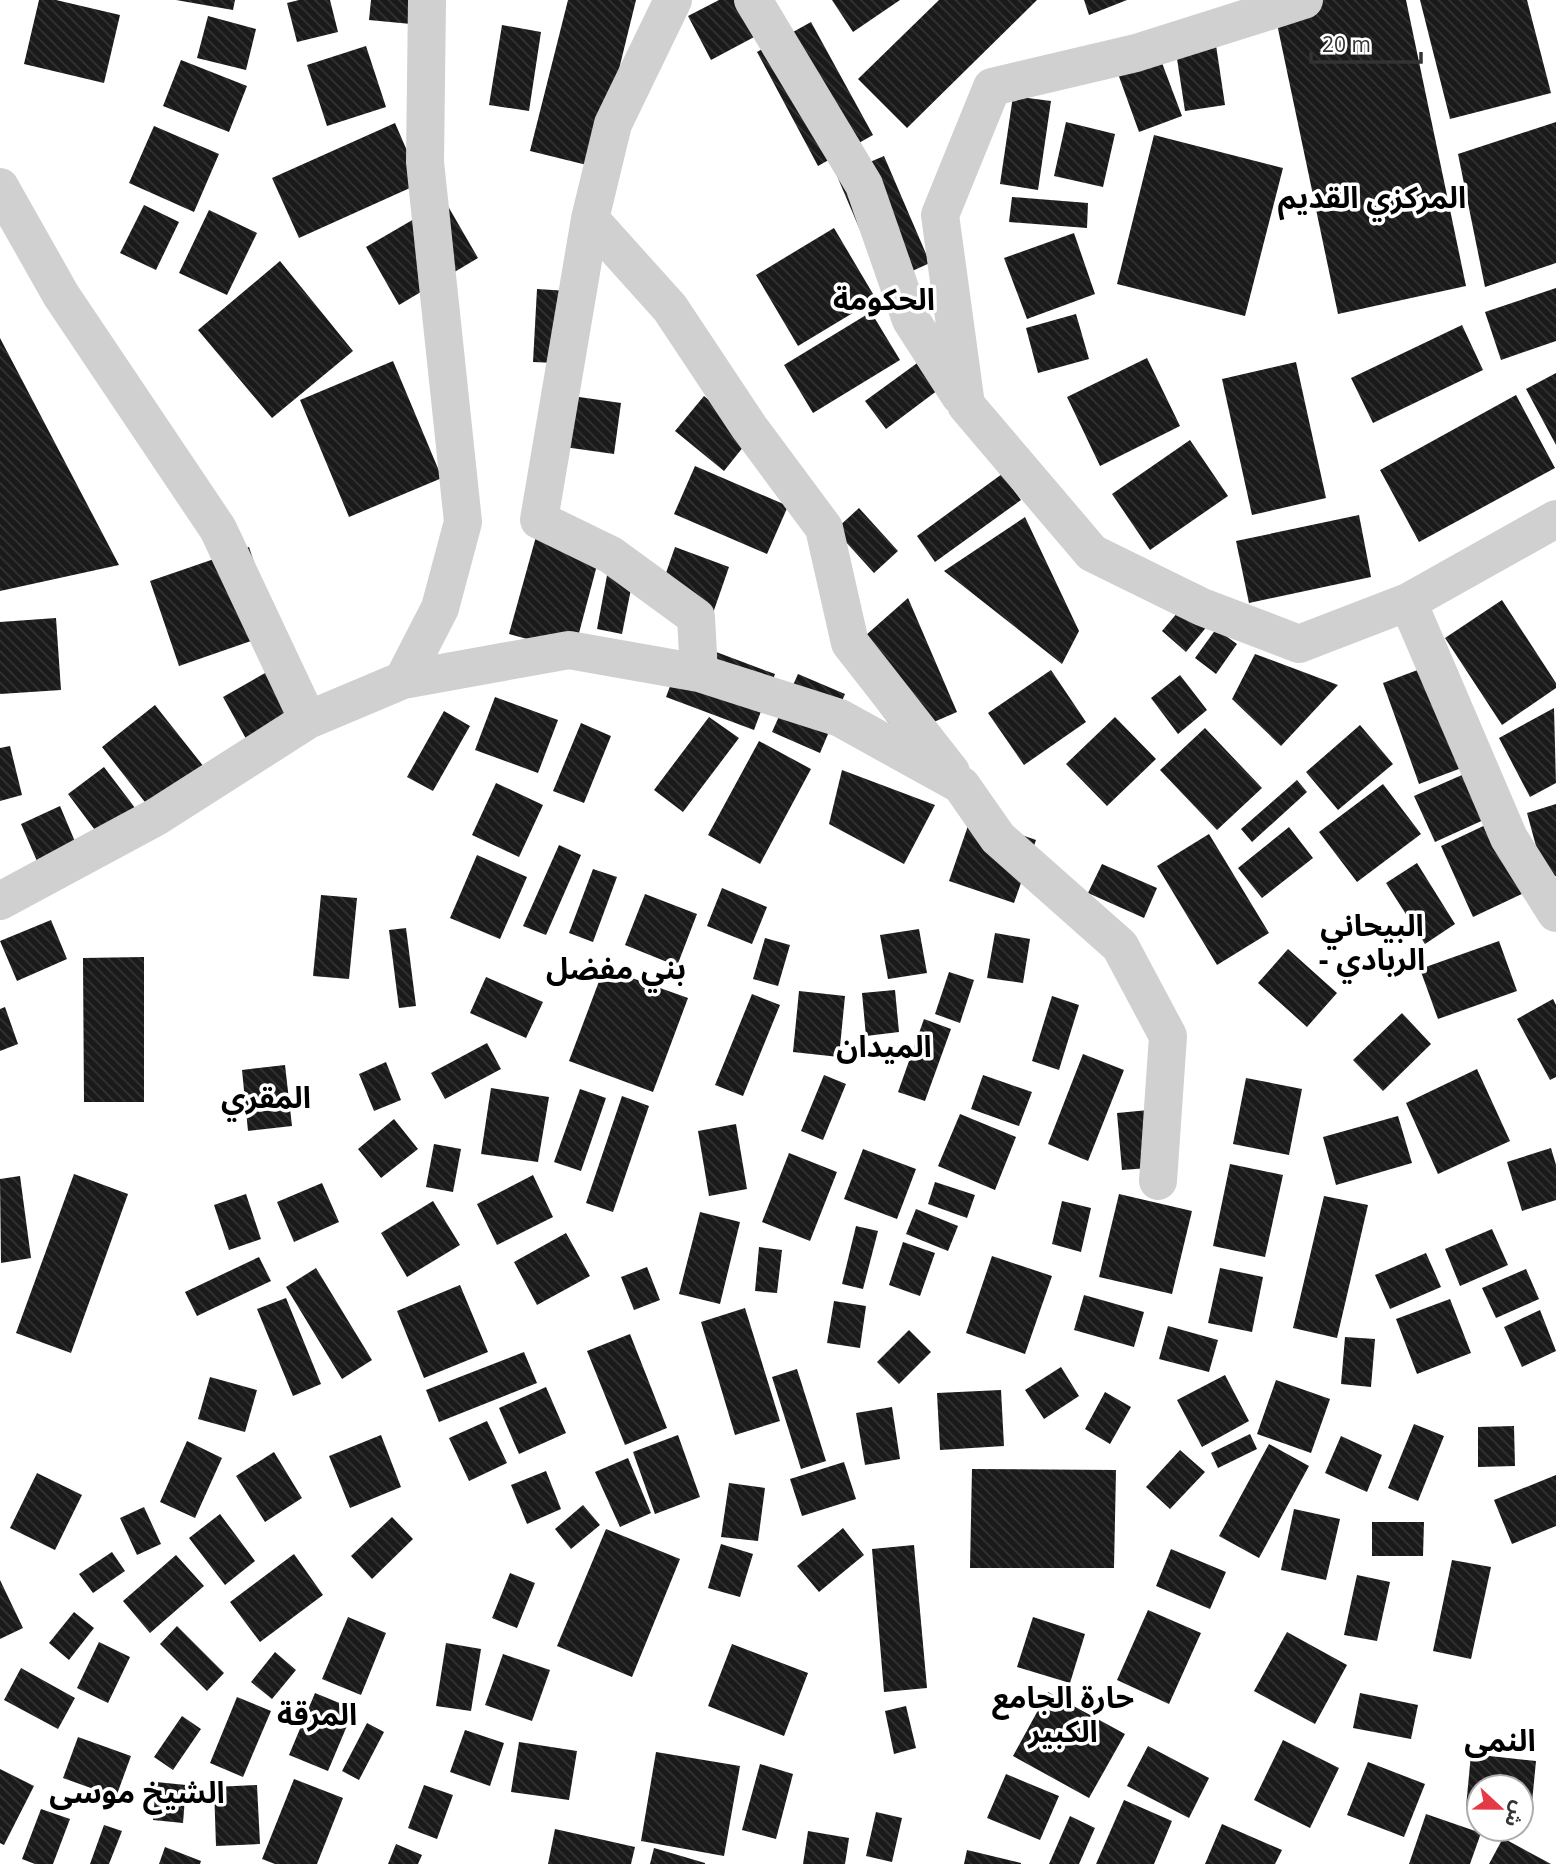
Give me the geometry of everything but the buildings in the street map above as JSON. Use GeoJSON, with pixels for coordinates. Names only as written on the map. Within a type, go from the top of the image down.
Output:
{"type":"FeatureCollection","features":[{"type":"Feature","properties":{"kind":"street"},"geometry":{"type":"LineString","coordinates":[[402,680],[440,608],[463,522],[425,162],[427,0]]}},
{"type":"Feature","properties":{"kind":"street"},"geometry":{"type":"LineString","coordinates":[[673,0],[613,124],[590,219],[539,520],[611,555],[696,617],[699,673]]}},
{"type":"Feature","properties":{"kind":"street"},"geometry":{"type":"LineString","coordinates":[[753,0],[864,185],[911,320],[966,405],[1092,553],[1202,607],[1299,644],[1408,602],[1556,519]]}},
{"type":"Feature","properties":{"kind":"street"},"geometry":{"type":"LineString","coordinates":[[966,405],[940,215],[992,87],[1136,52],[1304,0]]}},
{"type":"Feature","properties":{"kind":"street"},"geometry":{"type":"LineString","coordinates":[[0,187],[61,295],[218,529],[308,720]]}},
{"type":"Feature","properties":{"kind":"street"},"geometry":{"type":"LineString","coordinates":[[590,219],[670,309],[749,427],[824,528],[850,643],[961,785],[998,838],[1121,946],[1168,1036],[1158,1181]]}},
{"type":"Feature","properties":{"kind":"street"},"geometry":{"type":"LineString","coordinates":[[1408,602],[1509,838],[1556,913]]}},
{"type":"Feature","properties":{"kind":"street"},"geometry":{"type":"LineString","coordinates":[[0,901],[156,817],[308,720],[402,680],[569,650],[699,673],[840,718],[961,785]]}},
{"type":"Feature","properties":{"kind":"district","name":"المركزي القديم"},"geometry":{"type":"Point","coordinates":[1372,198]}},
{"type":"Feature","properties":{"kind":"district","name":"الحكومة"},"geometry":{"type":"Point","coordinates":[884,300]}},
{"type":"Feature","properties":{"kind":"district","name":"البيحاني - الربادي"},"geometry":{"type":"Point","coordinates":[1372,943]}},
{"type":"Feature","properties":{"kind":"district","name":"بني مفضل"},"geometry":{"type":"Point","coordinates":[616,969]}},
{"type":"Feature","properties":{"kind":"district","name":"الميدان"},"geometry":{"type":"Point","coordinates":[884,1047]}},
{"type":"Feature","properties":{"kind":"district","name":"المقري"},"geometry":{"type":"Point","coordinates":[266,1098]}},
{"type":"Feature","properties":{"kind":"district","name":"المرقة"},"geometry":{"type":"Point","coordinates":[317,1715]}},
{"type":"Feature","properties":{"kind":"district","name":"حارة الجامع الكبير"},"geometry":{"type":"Point","coordinates":[1063,1715]}},
{"type":"Feature","properties":{"kind":"district","name":"النمى"},"geometry":{"type":"Point","coordinates":[1500,1741]}},
{"type":"Feature","properties":{"kind":"district","name":"الشيخ موسى"},"geometry":{"type":"Point","coordinates":[137,1793]}}]}
